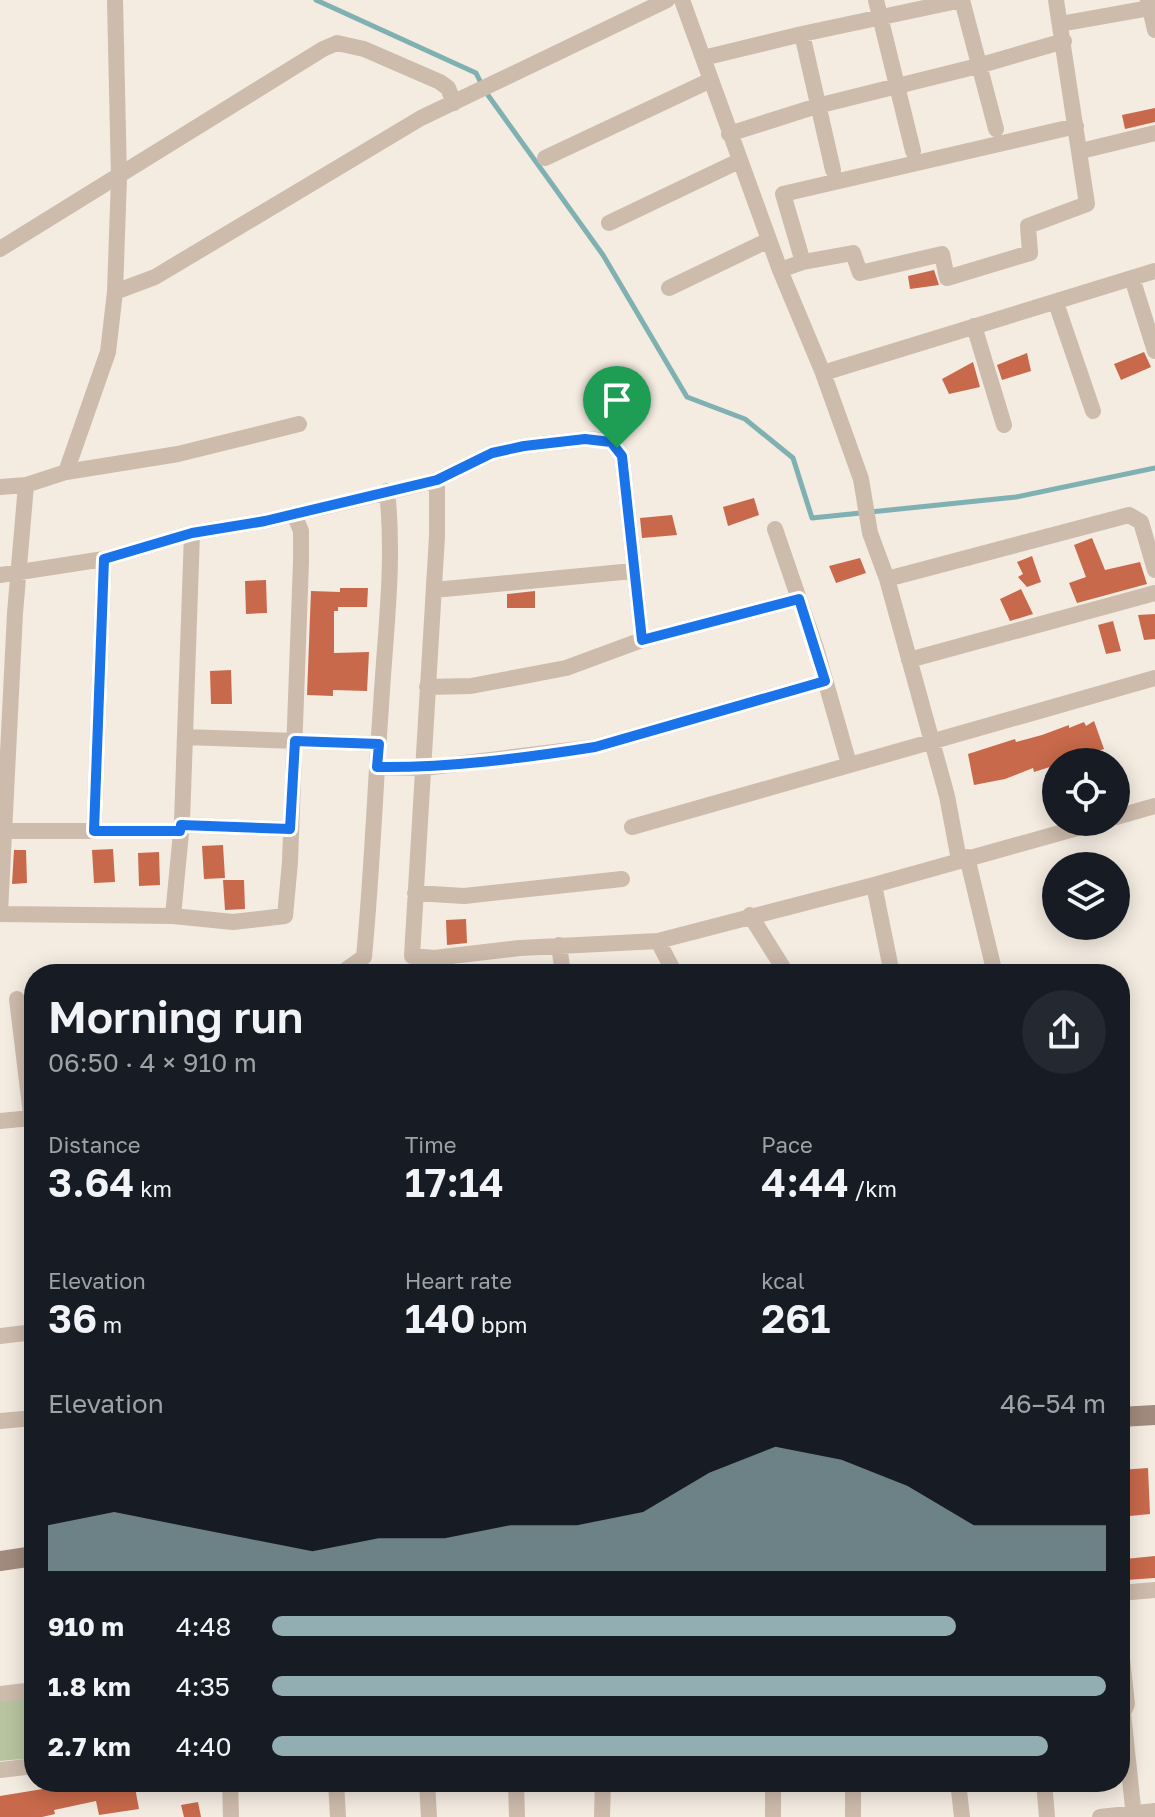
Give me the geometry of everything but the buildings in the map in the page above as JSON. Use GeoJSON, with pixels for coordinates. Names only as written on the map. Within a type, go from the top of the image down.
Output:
{"type":"FeatureCollection","features":[{"type":"Feature","properties":{"kind":"street"},"geometry":{"type":"LineString","coordinates":[[66,472],[108,352],[115,292],[119,173],[115,0]]}},
{"type":"Feature","properties":{"kind":"street"},"geometry":{"type":"LineString","coordinates":[[115,292],[155,277],[421,118],[667,0]]}},
{"type":"Feature","properties":{"kind":"street"},"geometry":{"type":"LineString","coordinates":[[682,0],[739,161],[823,373],[861,479],[870,533],[887,579],[992,964]]}},
{"type":"Feature","properties":{"kind":"street"},"geometry":{"type":"LineString","coordinates":[[876,0],[913,151]]}},
{"type":"Feature","properties":{"kind":"street"},"geometry":{"type":"LineString","coordinates":[[703,58],[962,0],[996,129]]}},
{"type":"Feature","properties":{"kind":"street"},"geometry":{"type":"LineString","coordinates":[[780,270],[803,262],[853,253],[860,273],[942,254],[947,278],[1030,253],[1028,226],[1087,204],[1056,0]]}},
{"type":"Feature","properties":{"kind":"street"},"geometry":{"type":"LineString","coordinates":[[1060,24],[1151,5],[1155,30]]}},
{"type":"Feature","properties":{"kind":"street"},"geometry":{"type":"LineString","coordinates":[[802,34],[833,170]]}},
{"type":"Feature","properties":{"kind":"street"},"geometry":{"type":"LineString","coordinates":[[729,134],[817,106],[1064,41]]}},
{"type":"Feature","properties":{"kind":"street"},"geometry":{"type":"LineString","coordinates":[[0,249],[47,222],[119,173],[337,43],[353,45],[427,75],[448,88],[454,103]]}},
{"type":"Feature","properties":{"kind":"street"},"geometry":{"type":"LineString","coordinates":[[545,158],[711,80]]}},
{"type":"Feature","properties":{"kind":"street"},"geometry":{"type":"LineString","coordinates":[[803,262],[783,194],[1076,126]]}},
{"type":"Feature","properties":{"kind":"street"},"geometry":{"type":"LineString","coordinates":[[1081,151],[1155,133]]}},
{"type":"Feature","properties":{"kind":"street"},"geometry":{"type":"LineString","coordinates":[[609,223],[739,161]]}},
{"type":"Feature","properties":{"kind":"street"},"geometry":{"type":"LineString","coordinates":[[669,288],[769,240]]}},
{"type":"Feature","properties":{"kind":"street"},"geometry":{"type":"LineString","coordinates":[[823,373],[1155,271]]}},
{"type":"Feature","properties":{"kind":"street"},"geometry":{"type":"LineString","coordinates":[[1132,278],[1155,351]]}},
{"type":"Feature","properties":{"kind":"street"},"geometry":{"type":"LineString","coordinates":[[1056,303],[1093,411]]}},
{"type":"Feature","properties":{"kind":"street"},"geometry":{"type":"LineString","coordinates":[[974,326],[1004,425]]}},
{"type":"Feature","properties":{"kind":"street"},"geometry":{"type":"LineString","coordinates":[[0,487],[26,485],[66,472],[178,454],[299,424]]}},
{"type":"Feature","properties":{"kind":"street"},"geometry":{"type":"LineString","coordinates":[[0,575],[104,559],[192,533],[294,514],[437,480],[492,453],[585,439],[611,442],[622,456],[642,640]]}},
{"type":"Feature","properties":{"kind":"street"},"geometry":{"type":"LineString","coordinates":[[437,480],[434,590],[412,956],[434,958],[559,945],[658,941],[1046,836]]}},
{"type":"Feature","properties":{"kind":"street"},"geometry":{"type":"LineString","coordinates":[[26,485],[18,574],[0,914],[173,916],[233,922],[285,916],[295,741],[301,531],[294,514]]}},
{"type":"Feature","properties":{"kind":"street"},"geometry":{"type":"LineString","coordinates":[[354,964],[364,957],[374,841],[389,565],[387,491]]}},
{"type":"Feature","properties":{"kind":"street"},"geometry":{"type":"LineString","coordinates":[[887,579],[1129,515],[1141,522],[1155,570]]}},
{"type":"Feature","properties":{"kind":"street"},"geometry":{"type":"LineString","coordinates":[[775,529],[849,764]]}},
{"type":"Feature","properties":{"kind":"street"},"geometry":{"type":"LineString","coordinates":[[173,916],[181,828],[192,533]]}},
{"type":"Feature","properties":{"kind":"street"},"geometry":{"type":"LineString","coordinates":[[94,831],[104,559]]}},
{"type":"Feature","properties":{"kind":"street"},"geometry":{"type":"LineString","coordinates":[[434,590],[633,571]]}},
{"type":"Feature","properties":{"kind":"street"},"geometry":{"type":"LineString","coordinates":[[909,660],[1155,593]]}},
{"type":"Feature","properties":{"kind":"street"},"geometry":{"type":"LineString","coordinates":[[427,687],[471,686],[566,668],[642,640],[799,599]]}},
{"type":"Feature","properties":{"kind":"street"},"geometry":{"type":"LineString","coordinates":[[632,827],[1155,678]]}},
{"type":"Feature","properties":{"kind":"street"},"geometry":{"type":"LineString","coordinates":[[377,767],[424,768],[595,747],[825,681]]}},
{"type":"Feature","properties":{"kind":"street"},"geometry":{"type":"LineString","coordinates":[[185,737],[379,744]]}},
{"type":"Feature","properties":{"kind":"street"},"geometry":{"type":"LineString","coordinates":[[1130,813],[1155,806]]}},
{"type":"Feature","properties":{"kind":"street"},"geometry":{"type":"LineString","coordinates":[[4,831],[290,829]]}},
{"type":"Feature","properties":{"kind":"street"},"geometry":{"type":"LineString","coordinates":[[415,893],[464,896],[622,879]]}},
{"type":"Feature","properties":{"kind":"street"},"geometry":{"type":"LineString","coordinates":[[874,885],[890,964]]}},
{"type":"Feature","properties":{"kind":"street"},"geometry":{"type":"LineString","coordinates":[[750,915],[781,964]]}},
{"type":"Feature","properties":{"kind":"street"},"geometry":{"type":"LineString","coordinates":[[658,941],[670,964]]}},
{"type":"Feature","properties":{"kind":"street"},"geometry":{"type":"LineString","coordinates":[[559,945],[562,964]]}},
{"type":"Feature","properties":{"kind":"street"},"geometry":{"type":"LineString","coordinates":[[17,999],[24,1058]]}},
{"type":"Feature","properties":{"kind":"street"},"geometry":{"type":"LineString","coordinates":[[0,1121],[24,1119]]}},
{"type":"Feature","properties":{"kind":"street"},"geometry":{"type":"LineString","coordinates":[[0,1336],[24,1333]]}},
{"type":"Feature","properties":{"kind":"street"},"geometry":{"type":"LineString","coordinates":[[1130,1416],[1155,1415]]}},
{"type":"Feature","properties":{"kind":"street"},"geometry":{"type":"LineString","coordinates":[[0,1421],[24,1419]]}},
{"type":"Feature","properties":{"kind":"street"},"geometry":{"type":"LineString","coordinates":[[0,1561],[24,1557]]}},
{"type":"Feature","properties":{"kind":"street"},"geometry":{"type":"LineString","coordinates":[[1130,1592],[1155,1590]]}},
{"type":"Feature","properties":{"kind":"street"},"geometry":{"type":"LineString","coordinates":[[0,1694],[24,1691]]}},
{"type":"Feature","properties":{"kind":"street"},"geometry":{"type":"LineString","coordinates":[[0,1770],[24,1767]]}},
{"type":"Feature","properties":{"kind":"street"},"geometry":{"type":"LineString","coordinates":[[1130,1778],[1134,1815]]}},
{"type":"Feature","properties":{"kind":"street"},"geometry":{"type":"LineString","coordinates":[[230,1792],[231,1817]]}},
{"type":"Feature","properties":{"kind":"street"},"geometry":{"type":"LineString","coordinates":[[337,1792],[338,1817]]}},
{"type":"Feature","properties":{"kind":"street"},"geometry":{"type":"LineString","coordinates":[[428,1792],[429,1817]]}},
{"type":"Feature","properties":{"kind":"street"},"geometry":{"type":"LineString","coordinates":[[516,1792],[517,1817]]}},
{"type":"Feature","properties":{"kind":"street"},"geometry":{"type":"LineString","coordinates":[[602,1817],[603,1792]]}},
{"type":"Feature","properties":{"kind":"street"},"geometry":{"type":"LineString","coordinates":[[773,1792],[773,1817]]}},
{"type":"Feature","properties":{"kind":"street"},"geometry":{"type":"LineString","coordinates":[[853,1792],[853,1817]]}},
{"type":"Feature","properties":{"kind":"street"},"geometry":{"type":"LineString","coordinates":[[959,1792],[962,1817]]}},
{"type":"Feature","properties":{"kind":"street"},"geometry":{"type":"LineString","coordinates":[[1045,1792],[1047,1817]]}},
{"type":"Feature","properties":{"kind":"street"},"geometry":{"type":"LineString","coordinates":[[1100,1817],[1155,1811]]}},
{"type":"Feature","properties":{"kind":"green space"},"geometry":{"type":"Polygon","coordinates":[[[24,1698],[24,1759],[0,1761],[0,1701],[24,1698]]]}},
{"type":"Feature","properties":{"kind":"waterway"},"geometry":{"type":"LineString","coordinates":[[316,0],[476,73],[485,91],[603,255],[687,397],[745,419],[793,458],[812,518],[1016,497],[1155,468]]}},
{"type":"Feature","properties":{"kind":"route"},"geometry":{"type":"LineString","coordinates":[[585,439],[611,442],[617,448],[622,456],[642,640],[799,599],[825,681],[595,747],[424,768],[377,767],[379,744],[295,741],[290,829],[181,825],[180,831],[94,831],[104,559],[192,533],[265,521],[437,480],[492,453],[524,446],[585,439]]}}]}
